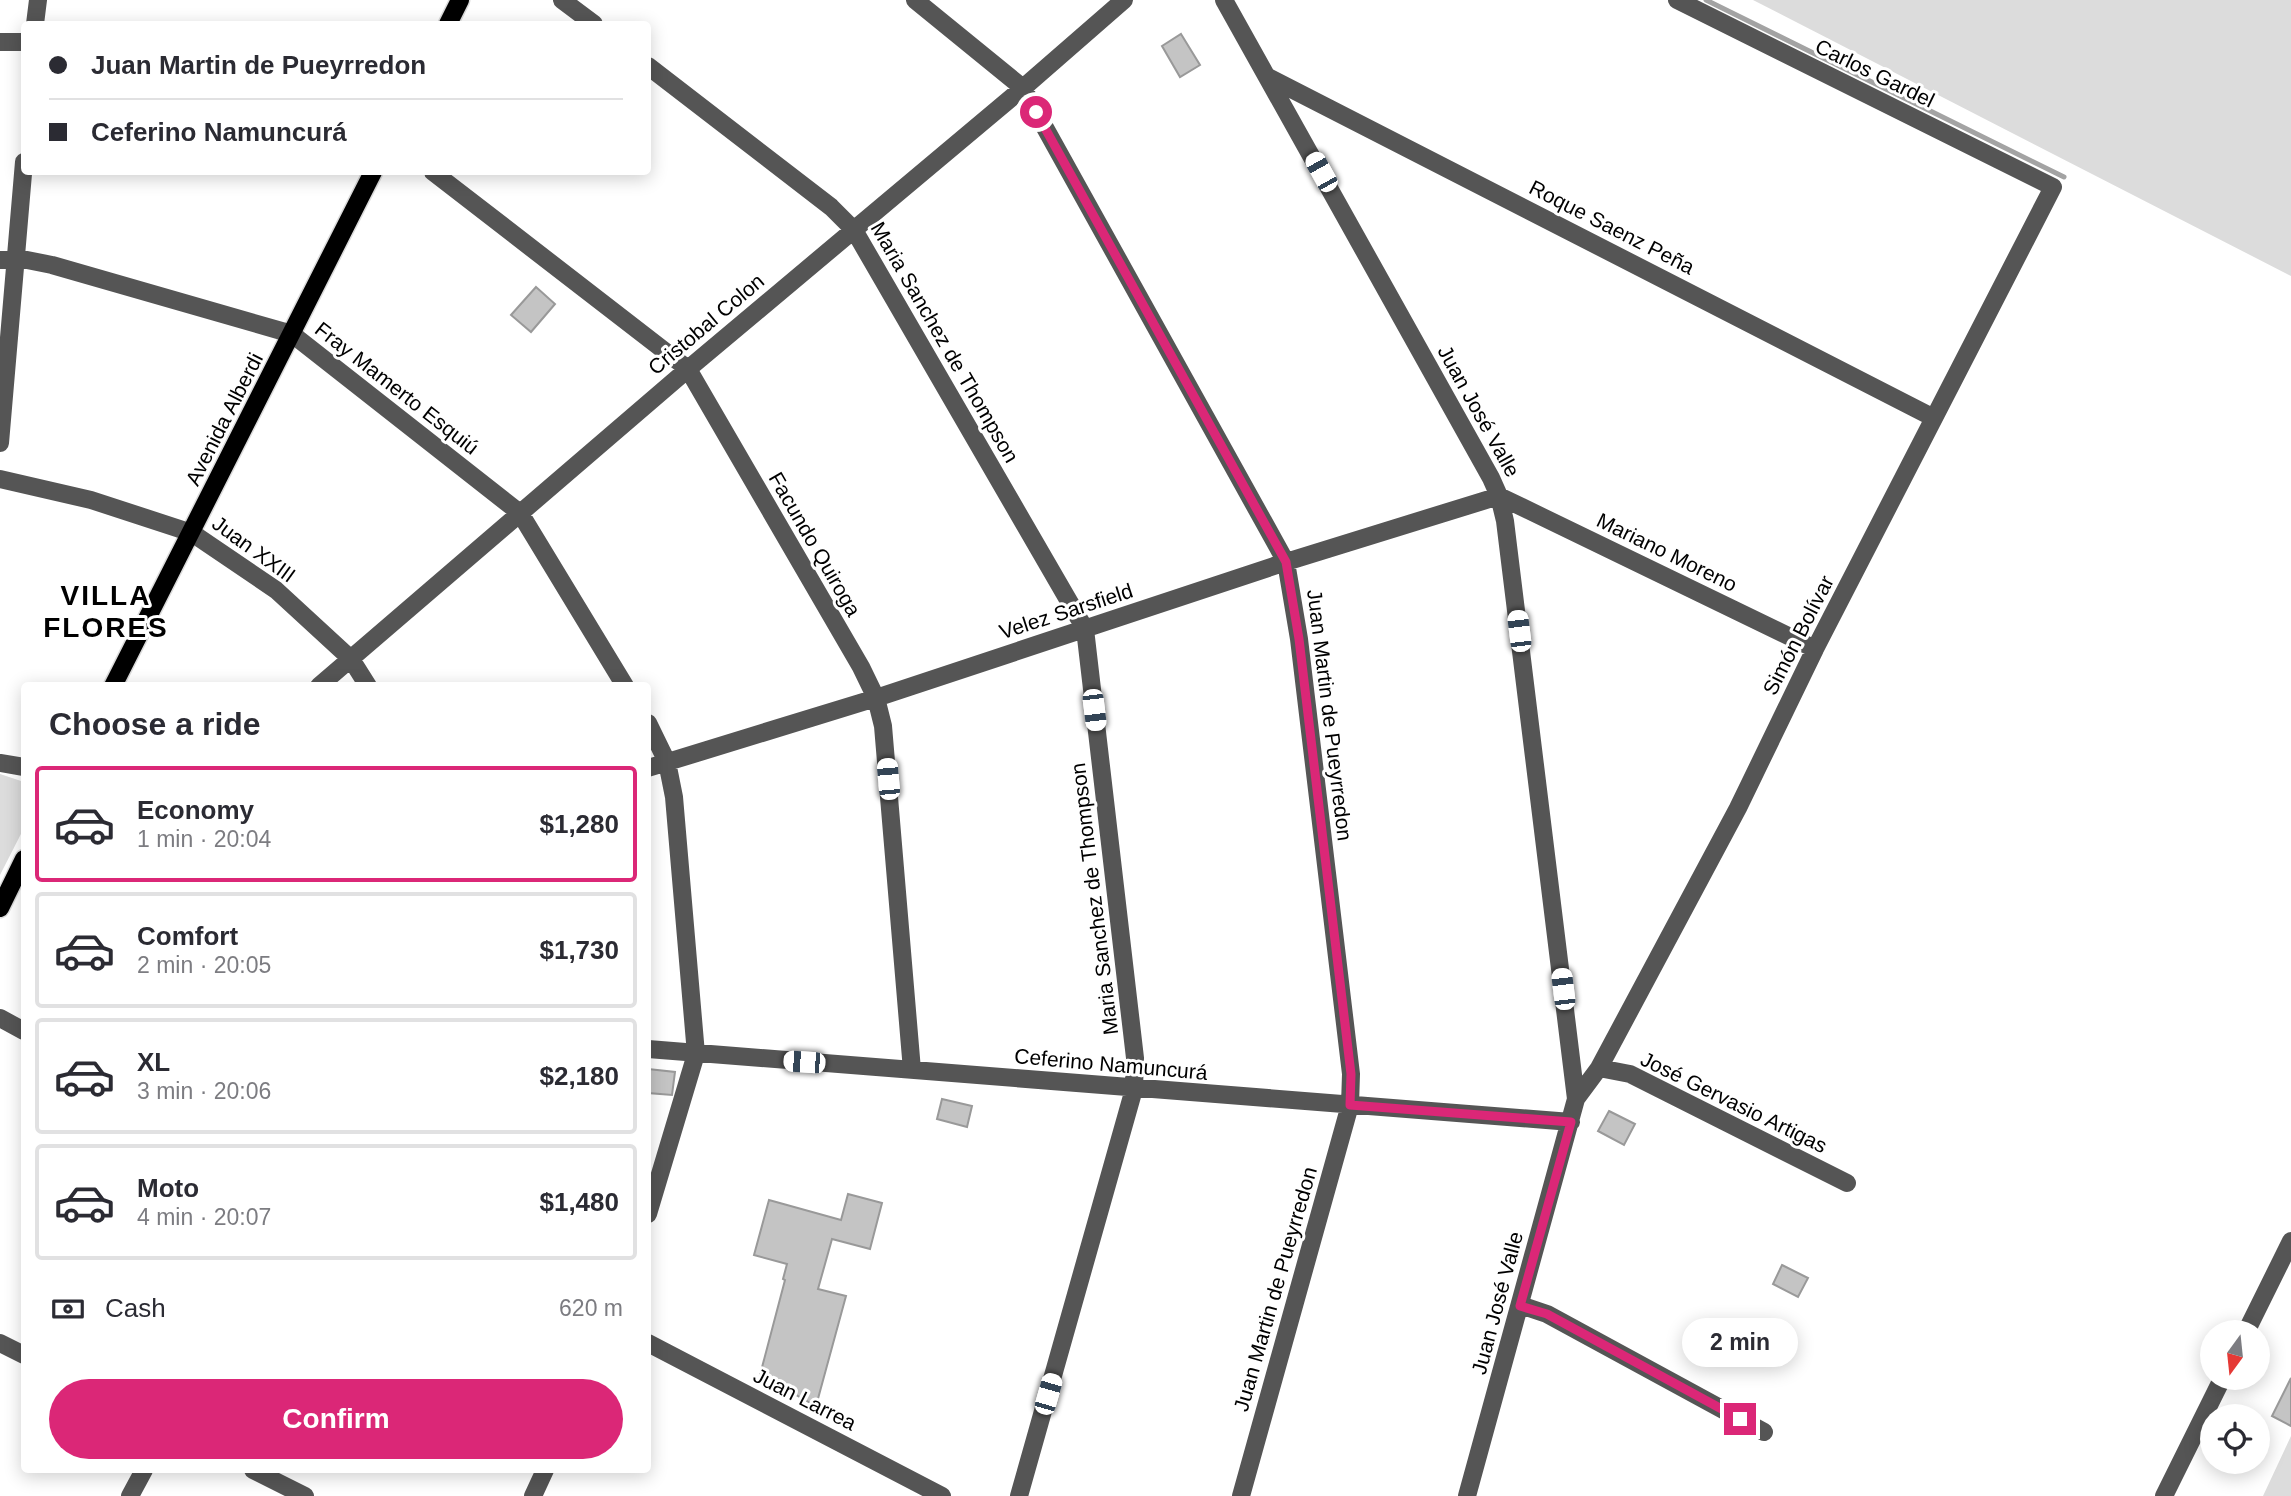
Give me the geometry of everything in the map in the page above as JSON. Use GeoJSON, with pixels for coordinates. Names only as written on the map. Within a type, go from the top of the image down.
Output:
{"type":"FeatureCollection","features":[{"type":"Feature","properties":{"kind":"main road"},"geometry":{"type":"LineString","coordinates":[[450,21],[460,0]]}},
{"type":"Feature","properties":{"kind":"main road","name":"Avenida Alberdi"},"geometry":{"type":"LineString","coordinates":[[115,682],[372,175]]}},
{"type":"Feature","properties":{"kind":"main road"},"geometry":{"type":"LineString","coordinates":[[0,908],[21,865]]}},
{"type":"Feature","properties":{"kind":"street"},"geometry":{"type":"LineString","coordinates":[[35,21],[38,0]]}},
{"type":"Feature","properties":{"kind":"street"},"geometry":{"type":"LineString","coordinates":[[562,0],[590,21]]}},
{"type":"Feature","properties":{"kind":"street","name":"Juan Martin de Pueyrredon"},"geometry":{"type":"LineString","coordinates":[[915,0],[1023,88],[1286,562],[1299,639],[1351,1074],[1350,1105],[1241,1496]]}},
{"type":"Feature","properties":{"kind":"street","name":"Cristobal Colon"},"geometry":{"type":"LineString","coordinates":[[324,682],[1124,0]]}},
{"type":"Feature","properties":{"kind":"street","name":"Juan José Valle"},"geometry":{"type":"LineString","coordinates":[[1224,0],[1499,496],[1505,521],[1576,1099],[1467,1496]]}},
{"type":"Feature","properties":{"kind":"street","name":"Carlos Gardel"},"geometry":{"type":"LineString","coordinates":[[1676,0],[2053,187]]}},
{"type":"Feature","properties":{"kind":"street"},"geometry":{"type":"LineString","coordinates":[[0,42],[21,42]]}},
{"type":"Feature","properties":{"kind":"street","name":"Maria Sanchez de Thompson"},"geometry":{"type":"LineString","coordinates":[[651,68],[831,207],[854,230],[1085,629],[1135,1058],[1134,1089],[1019,1496]]}},
{"type":"Feature","properties":{"kind":"street","name":"Roque Saenz Peña"},"geometry":{"type":"LineString","coordinates":[[1268,77],[1934,418]]}},
{"type":"Feature","properties":{"kind":"street"},"geometry":{"type":"LineString","coordinates":[[0,443],[9,259],[22,175]]}},
{"type":"Feature","properties":{"kind":"street","name":"Facundo Quiroga"},"geometry":{"type":"LineString","coordinates":[[437,175],[688,369],[860,667],[876,698],[883,726],[912,1070]]}},
{"type":"Feature","properties":{"kind":"street","name":"Simón Bolívar"},"geometry":{"type":"LineString","coordinates":[[1576,1099],[1599,1068],[1738,808],[1815,649],[2053,187]]}},
{"type":"Feature","properties":{"kind":"street","name":"Fray Mamerto Esquiú"},"geometry":{"type":"LineString","coordinates":[[9,259],[52,265],[292,334],[520,513],[623,682]]}},
{"type":"Feature","properties":{"kind":"street","name":"Juan XXIII"},"geometry":{"type":"LineString","coordinates":[[0,479],[91,500],[192,533],[276,590],[351,659],[365,682]]}},
{"type":"Feature","properties":{"kind":"street","name":"Velez Sarsfield"},"geometry":{"type":"LineString","coordinates":[[651,767],[876,698],[1286,562],[1499,496]]}},
{"type":"Feature","properties":{"kind":"street","name":"Mariano Moreno"},"geometry":{"type":"LineString","coordinates":[[1499,496],[1815,649]]}},
{"type":"Feature","properties":{"kind":"street"},"geometry":{"type":"LineString","coordinates":[[651,729],[667,762],[674,797],[695,1054],[651,1204]]}},
{"type":"Feature","properties":{"kind":"street"},"geometry":{"type":"LineString","coordinates":[[0,763],[21,766]]}},
{"type":"Feature","properties":{"kind":"street"},"geometry":{"type":"LineString","coordinates":[[0,1018],[21,1029]]}},
{"type":"Feature","properties":{"kind":"street","name":"Ceferino Namuncurá"},"geometry":{"type":"LineString","coordinates":[[651,1049],[1571,1122]]}},
{"type":"Feature","properties":{"kind":"street","name":"José Gervasio Artigas"},"geometry":{"type":"LineString","coordinates":[[1599,1068],[1630,1074],[1847,1183]]}},
{"type":"Feature","properties":{"kind":"street"},"geometry":{"type":"LineString","coordinates":[[2252,1320],[2291,1241]]}},
{"type":"Feature","properties":{"kind":"street"},"geometry":{"type":"LineString","coordinates":[[1520,1306],[1547,1314],[1764,1432]]}},
{"type":"Feature","properties":{"kind":"street"},"geometry":{"type":"LineString","coordinates":[[0,1343],[21,1354]]}},
{"type":"Feature","properties":{"kind":"street","name":"Juan Larrea"},"geometry":{"type":"LineString","coordinates":[[651,1345],[939,1495]]}},
{"type":"Feature","properties":{"kind":"street"},"geometry":{"type":"LineString","coordinates":[[2164,1496],[2217,1390]]}},
{"type":"Feature","properties":{"kind":"street"},"geometry":{"type":"LineString","coordinates":[[130,1496],[142,1473]]}},
{"type":"Feature","properties":{"kind":"street"},"geometry":{"type":"LineString","coordinates":[[259,1473],[305,1496]]}},
{"type":"Feature","properties":{"kind":"street"},"geometry":{"type":"LineString","coordinates":[[533,1496],[544,1473]]}},
{"type":"Feature","properties":{"kind":"shaded area"},"geometry":{"type":"Polygon","coordinates":[[[1753,0],[2291,0],[2291,276],[1753,0]]]}},
{"type":"Feature","properties":{"kind":"shaded area"},"geometry":{"type":"Polygon","coordinates":[[[0,774],[21,781],[21,834],[0,875],[0,774]]]}},
{"type":"Feature","properties":{"kind":"shaded area"},"geometry":{"type":"Polygon","coordinates":[[[2291,1436],[2291,1496],[2263,1496],[2291,1436]]]}},
{"type":"Feature","properties":{"kind":"building"},"geometry":{"type":"Polygon","coordinates":[[[1181,34],[1200,65],[1180,77],[1162,46],[1181,34]]]}},
{"type":"Feature","properties":{"kind":"building"},"geometry":{"type":"Polygon","coordinates":[[[536,287],[555,304],[531,332],[511,315],[536,287]]]}},
{"type":"Feature","properties":{"kind":"building"},"geometry":{"type":"Polygon","coordinates":[[[651,1069],[675,1072],[672,1095],[651,1093],[651,1069]]]}},
{"type":"Feature","properties":{"kind":"building"},"geometry":{"type":"Polygon","coordinates":[[[942,1099],[972,1106],[967,1127],[937,1119],[942,1099]]]}},
{"type":"Feature","properties":{"kind":"building"},"geometry":{"type":"Polygon","coordinates":[[[1609,1111],[1635,1124],[1624,1145],[1598,1131],[1609,1111]]]}},
{"type":"Feature","properties":{"kind":"building"},"geometry":{"type":"Polygon","coordinates":[[[848,1194],[882,1203],[870,1249],[832,1239],[818,1289],[846,1296],[816,1406],[760,1375],[787,1264],[754,1255],[769,1200],[841,1220],[848,1194]]]}},
{"type":"Feature","properties":{"kind":"building"},"geometry":{"type":"Polygon","coordinates":[[[1782,1265],[1808,1278],[1798,1297],[1773,1284],[1782,1265]]]}},
{"type":"Feature","properties":{"kind":"building"},"geometry":{"type":"Polygon","coordinates":[[[2291,1378],[2291,1426],[2272,1416],[2291,1378]]]}},
{"type":"Feature","properties":{"kind":"waterway"},"geometry":{"type":"LineString","coordinates":[[1706,0],[2064,177]]}},
{"type":"Feature","properties":{"kind":"district","name":"VILLA FLORES"},"geometry":{"type":"Point","coordinates":[106,611]}},
{"type":"Feature","properties":{"kind":"route"},"geometry":{"type":"LineString","coordinates":[[1036,112],[1286,562],[1299,639],[1351,1074],[1350,1105],[1571,1122],[1520,1306],[1547,1314],[1740,1419]]}}]}
